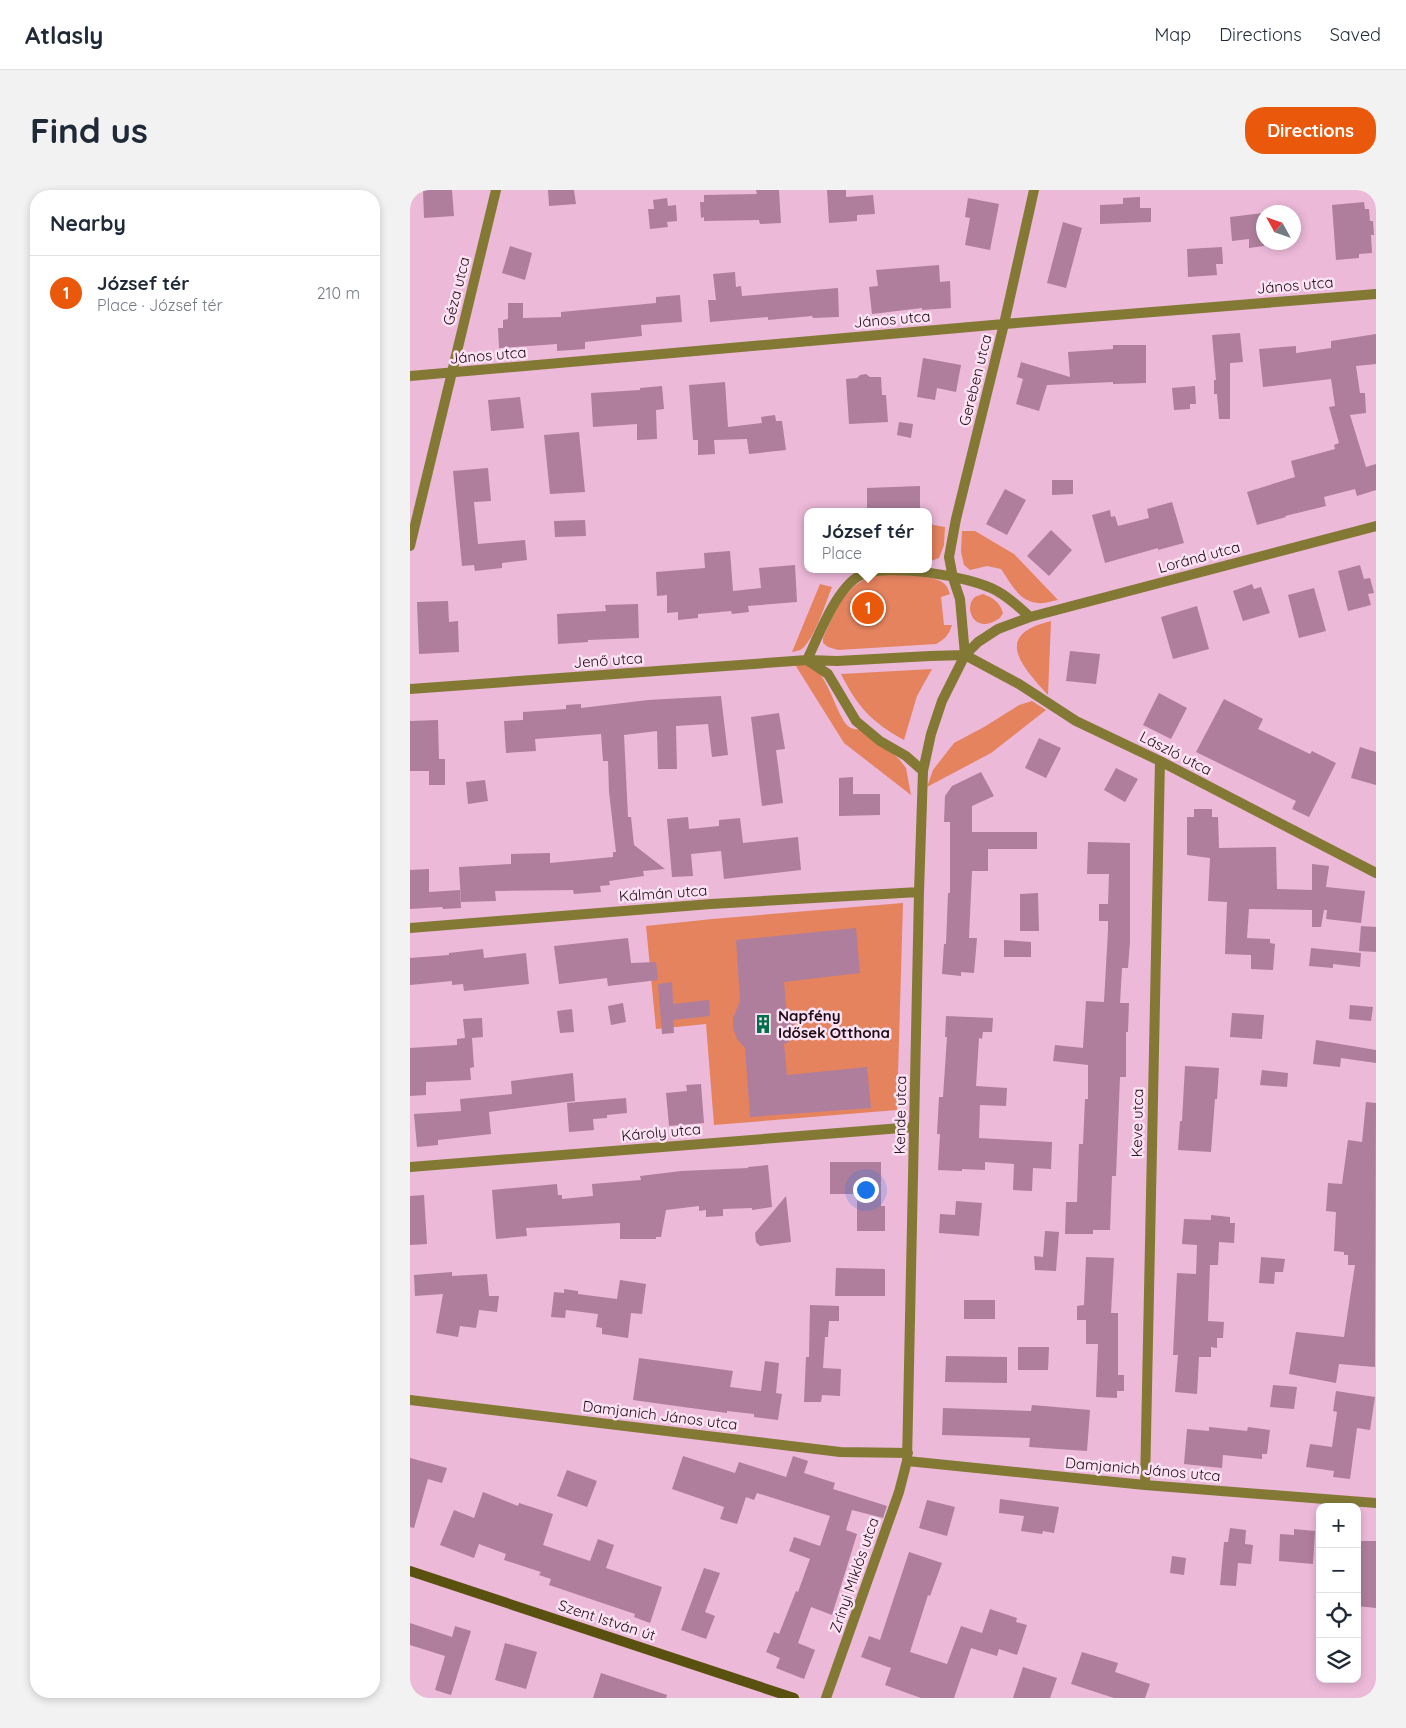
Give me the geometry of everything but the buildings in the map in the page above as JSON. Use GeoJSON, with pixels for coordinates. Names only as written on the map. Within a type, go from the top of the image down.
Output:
{"type":"FeatureCollection","features":[{"type":"Feature","properties":{"kind":"street","name":"Géza utca"},"geometry":{"type":"LineString","coordinates":[[410,546],[496,190]]}},
{"type":"Feature","properties":{"kind":"street","name":"Gereben utca"},"geometry":{"type":"LineString","coordinates":[[965,655],[960,599],[949,557],[956,519],[1004,324],[1034,190]]}},
{"type":"Feature","properties":{"kind":"street","name":"János utca"},"geometry":{"type":"LineString","coordinates":[[410,376],[1004,324],[1376,294]]}},
{"type":"Feature","properties":{"kind":"street","name":"Loránd utca"},"geometry":{"type":"LineString","coordinates":[[965,655],[978,642],[998,629],[1030,618],[1376,526]]}},
{"type":"Feature","properties":{"kind":"street"},"geometry":{"type":"LineString","coordinates":[[869,573],[858,577],[835,602],[808,660],[828,674],[856,721],[880,741],[906,756],[923,771]]}},
{"type":"Feature","properties":{"kind":"street"},"geometry":{"type":"LineString","coordinates":[[929,573],[983,585],[997,591],[1030,618]]}},
{"type":"Feature","properties":{"kind":"street","name":"Jenő utca"},"geometry":{"type":"LineString","coordinates":[[410,689],[808,660],[837,661],[965,655]]}},
{"type":"Feature","properties":{"kind":"street","name":"László utca"},"geometry":{"type":"LineString","coordinates":[[965,655],[1020,684],[1076,721],[1160,761],[1376,873]]}},
{"type":"Feature","properties":{"kind":"street","name":"Kende utca"},"geometry":{"type":"LineString","coordinates":[[908,1457],[923,771],[931,734],[942,701],[965,655]]}},
{"type":"Feature","properties":{"kind":"street","name":"Keve utca"},"geometry":{"type":"LineString","coordinates":[[1145,1485],[1160,761]]}},
{"type":"Feature","properties":{"kind":"street","name":"Kálmán utca"},"geometry":{"type":"LineString","coordinates":[[410,928],[711,904],[919,892]]}},
{"type":"Feature","properties":{"kind":"street","name":"Károly utca"},"geometry":{"type":"LineString","coordinates":[[410,1167],[914,1127]]}},
{"type":"Feature","properties":{"kind":"street","name":"Damjanich János utca"},"geometry":{"type":"LineString","coordinates":[[410,1400],[840,1452],[908,1457],[1145,1485],[1376,1503]]}},
{"type":"Feature","properties":{"kind":"street","name":"Zrínyi Miklós utca"},"geometry":{"type":"LineString","coordinates":[[826,1698],[899,1492],[908,1457]]}},
{"type":"Feature","properties":{"kind":"street","name":"Szent István út"},"geometry":{"type":"LineString","coordinates":[[410,1571],[794,1698]]}},
{"type":"Feature","properties":{"kind":"shaded area"},"geometry":{"type":"Polygon","coordinates":[[[932,525],[945,527],[944,545],[939,558],[932,561],[932,525]]]}},
{"type":"Feature","properties":{"kind":"shaded area"},"geometry":{"type":"Polygon","coordinates":[[[962,531],[975,531],[1014,554],[1058,600],[1040,603],[1025,599],[1001,569],[987,566],[970,570],[964,565],[961,552],[962,531]]]}},
{"type":"Feature","properties":{"kind":"shaded area"},"geometry":{"type":"Polygon","coordinates":[[[883,574],[931,578],[945,584],[950,594],[941,597],[944,625],[952,625],[946,636],[936,644],[838,650],[828,647],[823,643],[823,638],[831,621],[840,604],[852,588],[871,577],[883,574]]]}},
{"type":"Feature","properties":{"kind":"shaded area"},"geometry":{"type":"Polygon","coordinates":[[[820,584],[832,587],[820,619],[812,636],[803,648],[792,652],[820,584]]]}},
{"type":"Feature","properties":{"kind":"shaded area"},"geometry":{"type":"Polygon","coordinates":[[[983,594],[996,601],[1003,613],[1000,618],[987,624],[976,621],[970,609],[972,600],[983,594]]]}},
{"type":"Feature","properties":{"kind":"shaded area"},"geometry":{"type":"Polygon","coordinates":[[[1051,621],[1048,695],[1022,663],[1017,643],[1022,634],[1033,627],[1051,621]]]}},
{"type":"Feature","properties":{"kind":"shaded area"},"geometry":{"type":"Polygon","coordinates":[[[794,663],[807,663],[816,669],[828,687],[846,724],[853,729],[863,729],[899,759],[906,768],[911,795],[844,743],[794,663]]]}},
{"type":"Feature","properties":{"kind":"shaded area"},"geometry":{"type":"Polygon","coordinates":[[[932,669],[917,696],[904,740],[883,727],[867,713],[847,686],[841,674],[932,669]]]}},
{"type":"Feature","properties":{"kind":"shaded area"},"geometry":{"type":"Polygon","coordinates":[[[1032,701],[1046,710],[991,753],[927,787],[933,770],[954,743],[1019,705],[1032,701]]]}},
{"type":"Feature","properties":{"kind":"shaded area"},"geometry":{"type":"Polygon","coordinates":[[[903,903],[897,1110],[714,1125],[706,1024],[656,1029],[646,926],[903,903]]]}},
{"type":"Feature","properties":{"kind":"place","name":"József tér"},"geometry":{"type":"Point","coordinates":[868,608]}},
{"type":"Feature","properties":{"kind":"place","name":"Napfény Idősek Otthona"},"geometry":{"type":"Point","coordinates":[763,1024]}}]}
